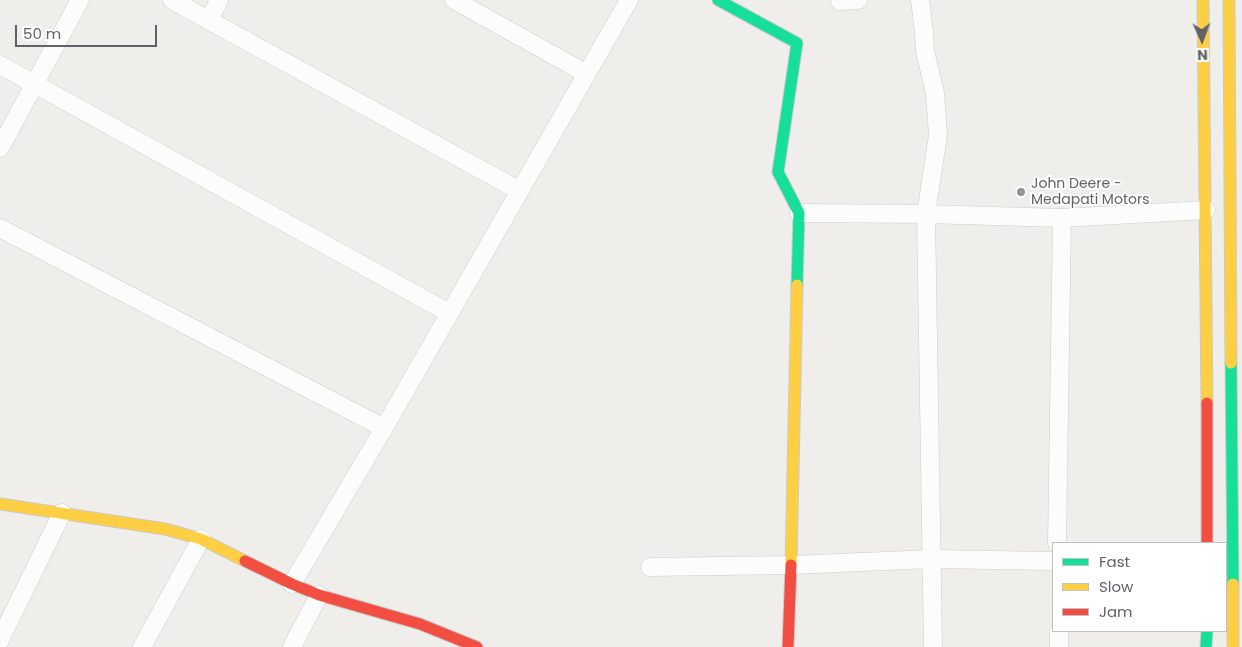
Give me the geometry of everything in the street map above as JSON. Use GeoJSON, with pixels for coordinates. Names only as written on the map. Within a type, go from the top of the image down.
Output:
{"type":"FeatureCollection","features":[{"type":"Feature","properties":{"kind":"main road"},"geometry":{"type":"LineString","coordinates":[[718,0],[797,43],[778,172],[799,213],[788,647]]}},
{"type":"Feature","properties":{"kind":"main road"},"geometry":{"type":"LineString","coordinates":[[1203,0],[1207,316],[1207,542]]}},
{"type":"Feature","properties":{"kind":"main road"},"geometry":{"type":"LineString","coordinates":[[1229,0],[1236,213],[1233,647]]}},
{"type":"Feature","properties":{"kind":"main road"},"geometry":{"type":"LineString","coordinates":[[0,504],[165,529],[201,539],[292,584],[420,624],[477,647]]}},
{"type":"Feature","properties":{"kind":"main road"},"geometry":{"type":"LineString","coordinates":[[1206,632],[1206,647]]}},
{"type":"Feature","properties":{"kind":"street"},"geometry":{"type":"LineString","coordinates":[[0,148],[80,0]]}},
{"type":"Feature","properties":{"kind":"street"},"geometry":{"type":"LineString","coordinates":[[172,0],[520,191]]}},
{"type":"Feature","properties":{"kind":"street"},"geometry":{"type":"LineString","coordinates":[[209,20],[219,0]]}},
{"type":"Feature","properties":{"kind":"street"},"geometry":{"type":"LineString","coordinates":[[454,0],[587,74]]}},
{"type":"Feature","properties":{"kind":"street"},"geometry":{"type":"LineString","coordinates":[[292,584],[384,428],[629,0]]}},
{"type":"Feature","properties":{"kind":"street"},"geometry":{"type":"LineString","coordinates":[[840,1],[858,0]]}},
{"type":"Feature","properties":{"kind":"street"},"geometry":{"type":"LineString","coordinates":[[920,0],[925,50],[935,93],[938,135],[926,214],[933,647]]}},
{"type":"Feature","properties":{"kind":"street"},"geometry":{"type":"LineString","coordinates":[[0,65],[450,313]]}},
{"type":"Feature","properties":{"kind":"street"},"geometry":{"type":"LineString","coordinates":[[799,213],[1062,218],[1206,210]]}},
{"type":"Feature","properties":{"kind":"street"},"geometry":{"type":"LineString","coordinates":[[1057,542],[1062,218]]}},
{"type":"Feature","properties":{"kind":"street"},"geometry":{"type":"LineString","coordinates":[[0,228],[384,428]]}},
{"type":"Feature","properties":{"kind":"street"},"geometry":{"type":"LineString","coordinates":[[0,640],[62,513]]}},
{"type":"Feature","properties":{"kind":"street"},"geometry":{"type":"LineString","coordinates":[[142,647],[201,539]]}},
{"type":"Feature","properties":{"kind":"street"},"geometry":{"type":"LineString","coordinates":[[650,567],[791,565],[932,559],[1052,561]]}},
{"type":"Feature","properties":{"kind":"street"},"geometry":{"type":"LineString","coordinates":[[292,647],[319,594]]}},
{"type":"Feature","properties":{"kind":"street"},"geometry":{"type":"LineString","coordinates":[[1059,632],[1059,647]]}},
{"type":"Feature","properties":{"kind":"traffic: fast"},"geometry":{"type":"LineString","coordinates":[[718,0],[797,43],[778,172],[799,213],[797,285]]}},
{"type":"Feature","properties":{"kind":"traffic: fast"},"geometry":{"type":"LineString","coordinates":[[1231,363],[1233,584]]}},
{"type":"Feature","properties":{"kind":"traffic: fast"},"geometry":{"type":"LineString","coordinates":[[1206,647],[1207,632]]}},
{"type":"Feature","properties":{"kind":"traffic: slow"},"geometry":{"type":"LineString","coordinates":[[1203,0],[1207,403]]}},
{"type":"Feature","properties":{"kind":"traffic: slow"},"geometry":{"type":"LineString","coordinates":[[1229,0],[1231,363]]}},
{"type":"Feature","properties":{"kind":"traffic: slow"},"geometry":{"type":"LineString","coordinates":[[791,565],[797,285]]}},
{"type":"Feature","properties":{"kind":"traffic: slow"},"geometry":{"type":"LineString","coordinates":[[0,504],[165,529],[201,539],[245,561]]}},
{"type":"Feature","properties":{"kind":"traffic: slow"},"geometry":{"type":"LineString","coordinates":[[1233,584],[1233,647]]}},
{"type":"Feature","properties":{"kind":"traffic: jam"},"geometry":{"type":"LineString","coordinates":[[1207,403],[1207,542]]}},
{"type":"Feature","properties":{"kind":"traffic: jam"},"geometry":{"type":"LineString","coordinates":[[245,561],[319,595],[420,624],[477,647]]}},
{"type":"Feature","properties":{"kind":"traffic: jam"},"geometry":{"type":"LineString","coordinates":[[788,647],[791,565]]}},
{"type":"Feature","properties":{"kind":"place","name":"John Deere - Medapati Motors"},"geometry":{"type":"Point","coordinates":[1021,192]}}]}
